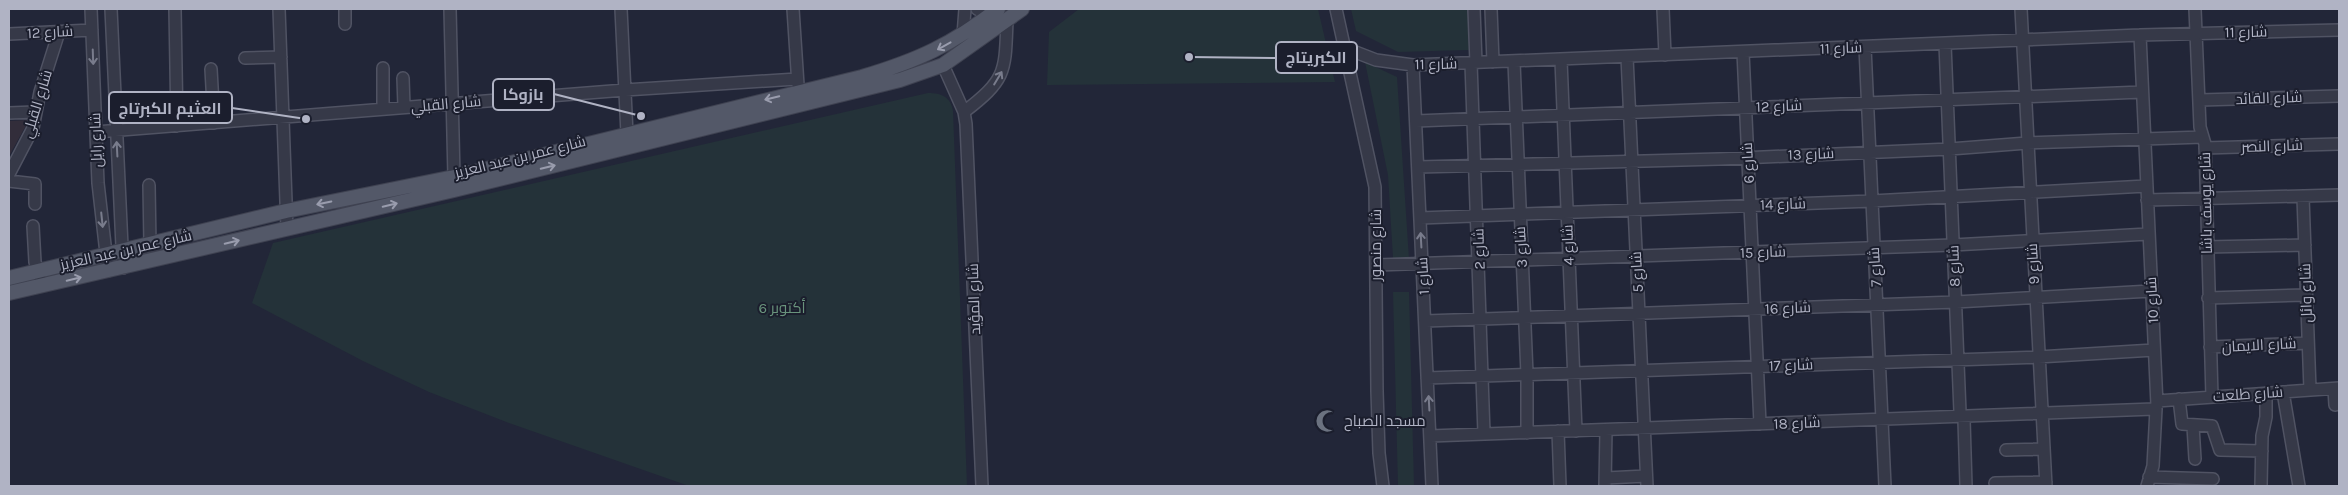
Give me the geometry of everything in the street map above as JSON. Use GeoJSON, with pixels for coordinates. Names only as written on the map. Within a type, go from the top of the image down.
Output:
{"type":"FeatureCollection","features":[{"type":"Feature","properties":{"kind":"main road","name":"شارع عمر بن عبد العزيز"},"geometry":{"type":"LineString","coordinates":[[9,293],[287,229],[900,80],[942,65],[1022,9]]}},
{"type":"Feature","properties":{"kind":"main road","name":"شارع عمر بن عبد العزيز"},"geometry":{"type":"LineString","coordinates":[[9,278],[34,270],[105,256],[286,211],[454,177],[627,134],[798,85],[896,67],[934,52],[994,12]]}},
{"type":"Feature","properties":{"kind":"street","name":"شارع رايل"},"geometry":{"type":"LineString","coordinates":[[91,9],[98,183],[108,271]]}},
{"type":"Feature","properties":{"kind":"street","name":"شارع رايل"},"geometry":{"type":"LineString","coordinates":[[111,9],[123,268]]}},
{"type":"Feature","properties":{"kind":"street"},"geometry":{"type":"LineString","coordinates":[[175,9],[177,126]]}},
{"type":"Feature","properties":{"kind":"street"},"geometry":{"type":"LineString","coordinates":[[279,9],[287,229]]}},
{"type":"Feature","properties":{"kind":"street"},"geometry":{"type":"LineString","coordinates":[[345,9],[346,24]]}},
{"type":"Feature","properties":{"kind":"street"},"geometry":{"type":"LineString","coordinates":[[450,9],[454,177]]}},
{"type":"Feature","properties":{"kind":"street"},"geometry":{"type":"LineString","coordinates":[[621,9],[627,134]]}},
{"type":"Feature","properties":{"kind":"street"},"geometry":{"type":"LineString","coordinates":[[793,9],[798,85]]}},
{"type":"Feature","properties":{"kind":"street"},"geometry":{"type":"LineString","coordinates":[[962,35],[965,9]]}},
{"type":"Feature","properties":{"kind":"street"},"geometry":{"type":"LineString","coordinates":[[977,9],[994,12]]}},
{"type":"Feature","properties":{"kind":"street","name":"شارع منصور"},"geometry":{"type":"LineString","coordinates":[[1336,9],[1373,168],[1376,207],[1377,391],[1379,453],[1383,486]]}},
{"type":"Feature","properties":{"kind":"street","name":"شارع 2"},"geometry":{"type":"LineString","coordinates":[[1474,9],[1473,119],[1478,216],[1484,434]]}},
{"type":"Feature","properties":{"kind":"street"},"geometry":{"type":"LineString","coordinates":[[1491,9],[1493,62]]}},
{"type":"Feature","properties":{"kind":"street"},"geometry":{"type":"LineString","coordinates":[[1663,9],[1665,55]]}},
{"type":"Feature","properties":{"kind":"street","name":"شارع 9"},"geometry":{"type":"LineString","coordinates":[[2021,9],[2046,484]]}},
{"type":"Feature","properties":{"kind":"street","name":"شارع يوسف باشا"},"geometry":{"type":"LineString","coordinates":[[2195,9],[2204,142],[2212,397]]}},
{"type":"Feature","properties":{"kind":"street"},"geometry":{"type":"LineString","coordinates":[[964,112],[983,98],[999,80],[1006,59],[1007,20]]}},
{"type":"Feature","properties":{"kind":"street","name":"شارع 12"},"geometry":{"type":"LineString","coordinates":[[9,34],[92,30]]}},
{"type":"Feature","properties":{"kind":"street","name":"شارع 11"},"geometry":{"type":"LineString","coordinates":[[1345,48],[1376,60],[1413,65],[2140,35],[2339,30]]}},
{"type":"Feature","properties":{"kind":"street","name":"شارع القبلي"},"geometry":{"type":"LineString","coordinates":[[9,174],[31,133],[35,112],[59,32]]}},
{"type":"Feature","properties":{"kind":"street","name":"شارع 10"},"geometry":{"type":"LineString","coordinates":[[2140,35],[2156,404],[2153,466],[2148,482]]}},
{"type":"Feature","properties":{"kind":"street","name":"شارع 8"},"geometry":{"type":"LineString","coordinates":[[1945,44],[1960,412],[1963,416],[1966,486]]}},
{"type":"Feature","properties":{"kind":"street","name":"شارع 7"},"geometry":{"type":"LineString","coordinates":[[1865,47],[1885,486]]}},
{"type":"Feature","properties":{"kind":"street","name":"شارع 6"},"geometry":{"type":"LineString","coordinates":[[1742,52],[1760,424]]}},
{"type":"Feature","properties":{"kind":"street"},"geometry":{"type":"LineString","coordinates":[[245,58],[281,57]]}},
{"type":"Feature","properties":{"kind":"street","name":"شارع 5"},"geometry":{"type":"LineString","coordinates":[[1627,57],[1646,481]]}},
{"type":"Feature","properties":{"kind":"street","name":"شارع 4"},"geometry":{"type":"LineString","coordinates":[[1561,60],[1576,431]]}},
{"type":"Feature","properties":{"kind":"street","name":"شارع 3"},"geometry":{"type":"LineString","coordinates":[[1514,62],[1527,374],[1527,433]]}},
{"type":"Feature","properties":{"kind":"street","name":"شارع المؤيد"},"geometry":{"type":"LineString","coordinates":[[942,65],[964,112],[966,124],[982,486]]}},
{"type":"Feature","properties":{"kind":"street","name":"شارع 1"},"geometry":{"type":"LineString","coordinates":[[1413,65],[1432,486]]}},
{"type":"Feature","properties":{"kind":"street"},"geometry":{"type":"LineString","coordinates":[[383,68],[383,109]]}},
{"type":"Feature","properties":{"kind":"street"},"geometry":{"type":"LineString","coordinates":[[211,69],[214,123]]}},
{"type":"Feature","properties":{"kind":"street"},"geometry":{"type":"LineString","coordinates":[[403,78],[404,107]]}},
{"type":"Feature","properties":{"kind":"street","name":"شارع القبلي"},"geometry":{"type":"LineString","coordinates":[[96,132],[625,90],[798,85]]}},
{"type":"Feature","properties":{"kind":"street","name":"شارع 12"},"geometry":{"type":"LineString","coordinates":[[1416,121],[2142,92]]}},
{"type":"Feature","properties":{"kind":"street","name":"شارع القائد"},"geometry":{"type":"LineString","coordinates":[[2200,100],[2339,96]]}},
{"type":"Feature","properties":{"kind":"street"},"geometry":{"type":"LineString","coordinates":[[9,113],[35,112]]}},
{"type":"Feature","properties":{"kind":"street","name":"شارع 13"},"geometry":{"type":"LineString","coordinates":[[1418,167],[1632,162],[1950,149],[2027,143],[2144,138],[2204,142]]}},
{"type":"Feature","properties":{"kind":"street","name":"شارع النصر"},"geometry":{"type":"LineString","coordinates":[[2204,142],[2339,144]]}},
{"type":"Feature","properties":{"kind":"street"},"geometry":{"type":"LineString","coordinates":[[9,182],[36,184],[35,204]]}},
{"type":"Feature","properties":{"kind":"street"},"geometry":{"type":"LineString","coordinates":[[149,185],[150,245]]}},
{"type":"Feature","properties":{"kind":"street","name":"شارع 14"},"geometry":{"type":"LineString","coordinates":[[1420,218],[1872,201],[2146,186]]}},
{"type":"Feature","properties":{"kind":"street"},"geometry":{"type":"LineString","coordinates":[[2147,200],[2339,195]]}},
{"type":"Feature","properties":{"kind":"street","name":"شارع وائل"},"geometry":{"type":"LineString","coordinates":[[2303,197],[2310,390]]}},
{"type":"Feature","properties":{"kind":"street"},"geometry":{"type":"LineString","coordinates":[[33,226],[35,288]]}},
{"type":"Feature","properties":{"kind":"street","name":"شارع 15"},"geometry":{"type":"LineString","coordinates":[[1377,265],[1953,245],[2148,234]]}},
{"type":"Feature","properties":{"kind":"street"},"geometry":{"type":"LineString","coordinates":[[2206,247],[2305,245]]}},
{"type":"Feature","properties":{"kind":"street","name":"شارع 16"},"geometry":{"type":"LineString","coordinates":[[1425,320],[1956,302],[2152,291]]}},
{"type":"Feature","properties":{"kind":"street"},"geometry":{"type":"LineString","coordinates":[[2208,298],[2306,295]]}},
{"type":"Feature","properties":{"kind":"street","name":"شارع الايمان"},"geometry":{"type":"LineString","coordinates":[[2210,347],[2308,342]]}},
{"type":"Feature","properties":{"kind":"street","name":"شارع 17"},"geometry":{"type":"LineString","coordinates":[[1428,378],[2038,357],[2154,350]]}},
{"type":"Feature","properties":{"kind":"street"},"geometry":{"type":"LineString","coordinates":[[2335,405],[2337,389]]}},
{"type":"Feature","properties":{"kind":"street","name":"شارع طلعت"},"geometry":{"type":"LineString","coordinates":[[2156,404],[2179,399],[2337,389]]}},
{"type":"Feature","properties":{"kind":"street"},"geometry":{"type":"LineString","coordinates":[[2283,392],[2299,486]]}},
{"type":"Feature","properties":{"kind":"street"},"geometry":{"type":"LineString","coordinates":[[2261,486],[2262,436],[2266,417],[2266,393]]}},
{"type":"Feature","properties":{"kind":"street"},"geometry":{"type":"LineString","coordinates":[[2179,399],[2180,422],[2184,426],[2212,426],[2218,448],[2223,452],[2262,451]]}},
{"type":"Feature","properties":{"kind":"street","name":"شارع 18"},"geometry":{"type":"LineString","coordinates":[[1430,436],[2041,414],[2156,404]]}},
{"type":"Feature","properties":{"kind":"street"},"geometry":{"type":"LineString","coordinates":[[2193,426],[2195,459]]}},
{"type":"Feature","properties":{"kind":"street"},"geometry":{"type":"LineString","coordinates":[[1606,430],[1606,482],[1646,481]]}},
{"type":"Feature","properties":{"kind":"street"},"geometry":{"type":"LineString","coordinates":[[1558,431],[1560,486]]}},
{"type":"Feature","properties":{"kind":"street"},"geometry":{"type":"LineString","coordinates":[[2006,450],[2043,449]]}},
{"type":"Feature","properties":{"kind":"street"},"geometry":{"type":"LineString","coordinates":[[2148,482],[2213,479]]}},
{"type":"Feature","properties":{"kind":"street"},"geometry":{"type":"LineString","coordinates":[[1995,483],[2046,484]]}},
{"type":"Feature","properties":{"kind":"shaded area"},"geometry":{"type":"Polygon","coordinates":[[[29,120],[9,156],[9,121],[29,120]]]}},
{"type":"Feature","properties":{"kind":"green space"},"geometry":{"type":"Polygon","coordinates":[[[1079,9],[1318,9],[1335,82],[1047,85],[1049,32],[1079,9]]]}},
{"type":"Feature","properties":{"kind":"green space"},"geometry":{"type":"Polygon","coordinates":[[[1351,9],[1468,9],[1469,50],[1398,52],[1356,31],[1351,9]]]}},
{"type":"Feature","properties":{"kind":"green space"},"geometry":{"type":"Polygon","coordinates":[[[1365,62],[1397,77],[1409,259],[1393,258],[1388,175],[1365,62]]]}},
{"type":"Feature","properties":{"kind":"green space","name":"6 أكتوبر"},"geometry":{"type":"Polygon","coordinates":[[[928,93],[937,94],[948,99],[953,111],[967,486],[689,486],[509,423],[429,392],[363,361],[252,303],[273,243],[928,93]]]}},
{"type":"Feature","properties":{"kind":"green space"},"geometry":{"type":"Polygon","coordinates":[[[1393,292],[1409,292],[1414,486],[1398,486],[1393,292]]]}},
{"type":"Feature","properties":{"kind":"place","name":"الكبريتاج"},"geometry":{"type":"Point","coordinates":[1189,57]}},
{"type":"Feature","properties":{"kind":"place","name":"بازوكا"},"geometry":{"type":"Point","coordinates":[641,116]}},
{"type":"Feature","properties":{"kind":"place","name":"العثيم الكبرتاج"},"geometry":{"type":"Point","coordinates":[306,119]}},
{"type":"Feature","properties":{"kind":"place","name":"مسجد الصباح"},"geometry":{"type":"Point","coordinates":[1327,421]}}]}
